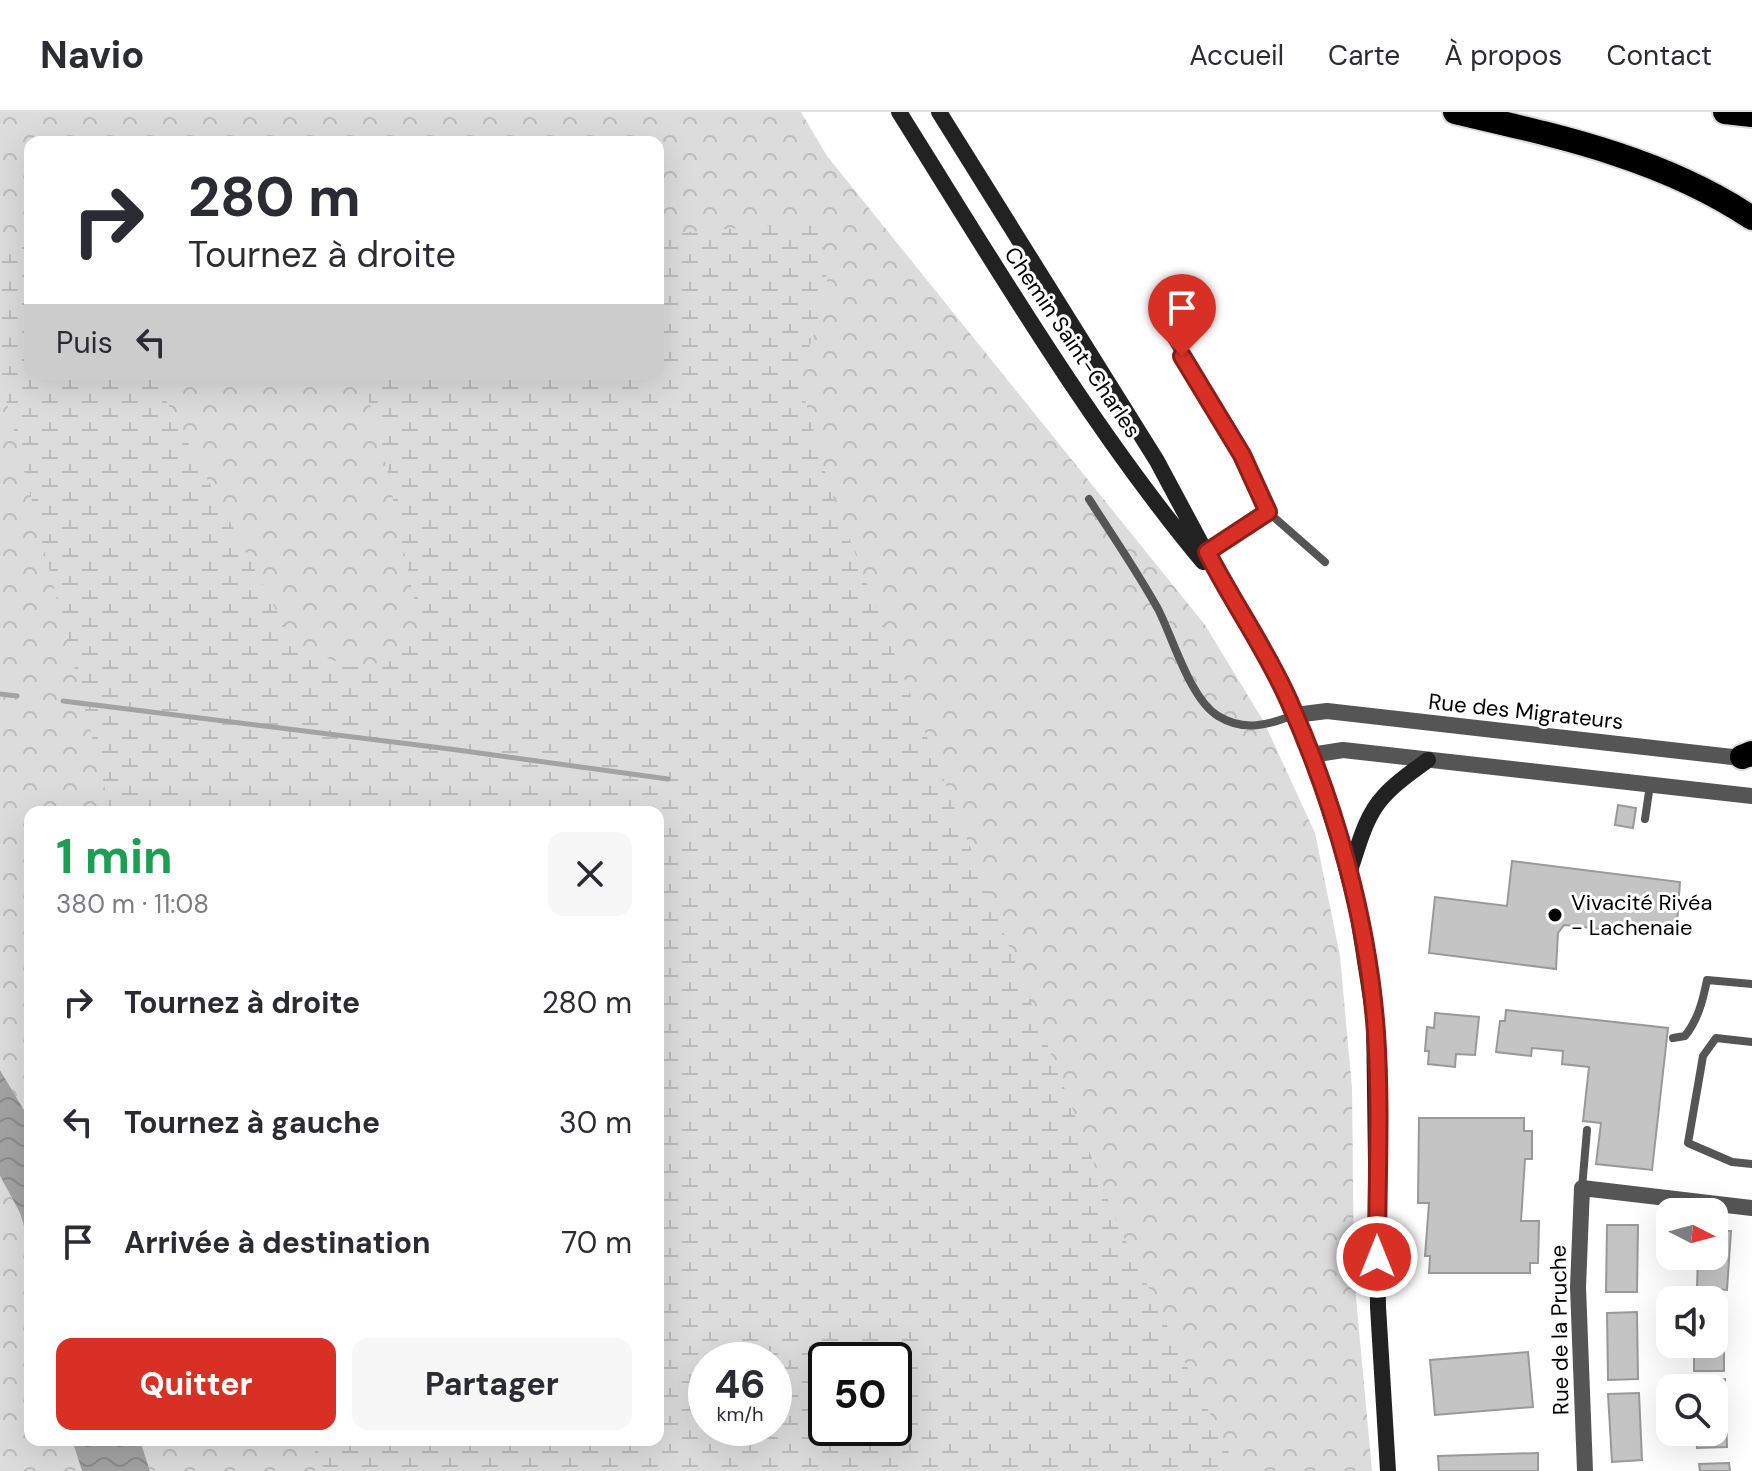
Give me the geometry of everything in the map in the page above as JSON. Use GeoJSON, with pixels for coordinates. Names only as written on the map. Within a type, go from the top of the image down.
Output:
{"type":"FeatureCollection","features":[{"type":"Feature","properties":{"kind":"highway"},"geometry":{"type":"LineString","coordinates":[[1455,112],[1633,158],[1687,181],[1752,218]]}},
{"type":"Feature","properties":{"kind":"highway"},"geometry":{"type":"LineString","coordinates":[[1725,112],[1752,115]]}},
{"type":"Feature","properties":{"kind":"main road","name":"Chemin Saint-Charles"},"geometry":{"type":"LineString","coordinates":[[899,112],[1045,343],[1136,476],[1203,555],[1225,588],[1264,653],[1311,755],[1348,876],[1367,963],[1376,1032],[1378,1307],[1388,1471]]}},
{"type":"Feature","properties":{"kind":"main road","name":"Chemin Saint-Charles"},"geometry":{"type":"LineString","coordinates":[[939,112],[1157,461],[1203,555]]}},
{"type":"Feature","properties":{"kind":"main road"},"geometry":{"type":"LineString","coordinates":[[1348,876],[1375,806],[1394,786],[1428,760]]}},
{"type":"Feature","properties":{"kind":"street","name":"Rue des Migrateurs"},"geometry":{"type":"LineString","coordinates":[[1295,715],[1327,711],[1749,757]]}},
{"type":"Feature","properties":{"kind":"street"},"geometry":{"type":"LineString","coordinates":[[1311,755],[1343,750],[1752,796]]}},
{"type":"Feature","properties":{"kind":"street"},"geometry":{"type":"LineString","coordinates":[[1582,1188],[1752,1208]]}},
{"type":"Feature","properties":{"kind":"street","name":"Rue de la Pruche"},"geometry":{"type":"LineString","coordinates":[[1582,1188],[1578,1287],[1585,1471]]}},
{"type":"Feature","properties":{"kind":"lane"},"geometry":{"type":"LineString","coordinates":[[1166,331],[1242,455],[1268,512],[1325,562]]}},
{"type":"Feature","properties":{"kind":"lane"},"geometry":{"type":"LineString","coordinates":[[1089,499],[1139,577],[1194,686],[1209,707],[1217,715],[1235,723],[1255,727],[1295,715]]}},
{"type":"Feature","properties":{"kind":"lane"},"geometry":{"type":"LineString","coordinates":[[1203,555],[1268,512]]}},
{"type":"Feature","properties":{"kind":"lane"},"geometry":{"type":"LineString","coordinates":[[1645,819],[1650,785]]}},
{"type":"Feature","properties":{"kind":"lane"},"geometry":{"type":"LineString","coordinates":[[1673,1038],[1685,1036],[1692,1027],[1704,999],[1707,980],[1752,984]]}},
{"type":"Feature","properties":{"kind":"lane"},"geometry":{"type":"LineString","coordinates":[[1752,1042],[1716,1038],[1703,1056],[1688,1143],[1732,1162],[1752,1164]]}},
{"type":"Feature","properties":{"kind":"lane"},"geometry":{"type":"LineString","coordinates":[[1582,1188],[1587,1130]]}},
{"type":"Feature","properties":{"kind":"green space"},"geometry":{"type":"Polygon","coordinates":[[[0,112],[801,112],[827,156],[1205,625],[1264,722],[1315,833],[1340,956],[1352,1088],[1354,1276],[1372,1471],[150,1471],[142,1446],[664,1446],[664,806],[24,806],[24,1110],[0,1070],[0,112]]]}},
{"type":"Feature","properties":{"kind":"green space"},"geometry":{"type":"Polygon","coordinates":[[[820,222],[827,283],[816,329],[798,375],[830,489],[1118,1225],[1238,1471],[325,1471],[312,1446],[664,1446],[664,806],[109,806],[0,376],[0,257],[24,235],[24,380],[155,380],[294,644],[350,667],[392,661],[421,632],[379,432],[362,380],[664,380],[664,234],[820,222]]]}},
{"type":"Feature","properties":{"kind":"green space"},"geometry":{"type":"Polygon","coordinates":[[[0,1176],[24,1226],[24,1446],[74,1446],[82,1471],[0,1471],[0,1176]]]}},
{"type":"Feature","properties":{"kind":"water"},"geometry":{"type":"Polygon","coordinates":[[[0,1070],[24,1110],[24,1226],[0,1176],[0,1070]]]}},
{"type":"Feature","properties":{"kind":"water"},"geometry":{"type":"Polygon","coordinates":[[[74,1446],[142,1446],[150,1471],[82,1471],[74,1446]]]}},
{"type":"Feature","properties":{"kind":"building"},"geometry":{"type":"Polygon","coordinates":[[[1618,805],[1636,808],[1633,828],[1615,825],[1618,805]]]}},
{"type":"Feature","properties":{"kind":"building","name":"Vivacité Rivéa - Lachenaie"},"geometry":{"type":"Polygon","coordinates":[[[1512,861],[1680,882],[1676,937],[1564,925],[1558,933],[1556,969],[1429,953],[1435,897],[1507,906],[1512,861]]]}},
{"type":"Feature","properties":{"kind":"building"},"geometry":{"type":"Polygon","coordinates":[[[1506,1010],[1668,1028],[1652,1170],[1596,1164],[1601,1123],[1583,1121],[1589,1067],[1562,1064],[1563,1051],[1532,1048],[1531,1056],[1496,1052],[1500,1021],[1505,1021],[1506,1010]]]}},
{"type":"Feature","properties":{"kind":"building"},"geometry":{"type":"Polygon","coordinates":[[[1435,1013],[1479,1017],[1475,1055],[1456,1054],[1455,1067],[1428,1064],[1429,1051],[1425,1051],[1427,1027],[1434,1028],[1435,1013]]]}},
{"type":"Feature","properties":{"kind":"building"},"geometry":{"type":"Polygon","coordinates":[[[1419,1118],[1524,1118],[1524,1131],[1532,1131],[1532,1159],[1525,1159],[1521,1221],[1539,1221],[1538,1263],[1530,1263],[1530,1273],[1429,1273],[1430,1256],[1425,1256],[1429,1203],[1418,1203],[1419,1118]]]}},
{"type":"Feature","properties":{"kind":"building"},"geometry":{"type":"Polygon","coordinates":[[[1607,1225],[1638,1225],[1637,1292],[1606,1292],[1607,1225]]]}},
{"type":"Feature","properties":{"kind":"building"},"geometry":{"type":"Polygon","coordinates":[[[1728,1231],[1731,1231],[1727,1286],[1697,1286],[1698,1270],[1728,1270],[1728,1231]]]}},
{"type":"Feature","properties":{"kind":"building"},"geometry":{"type":"Polygon","coordinates":[[[1637,1312],[1638,1379],[1608,1380],[1607,1313],[1637,1312]]]}},
{"type":"Feature","properties":{"kind":"building"},"geometry":{"type":"Polygon","coordinates":[[[1528,1352],[1533,1407],[1435,1415],[1430,1360],[1528,1352]]]}},
{"type":"Feature","properties":{"kind":"building"},"geometry":{"type":"Polygon","coordinates":[[[1694,1358],[1724,1358],[1724,1371],[1694,1371],[1694,1358]]]}},
{"type":"Feature","properties":{"kind":"building"},"geometry":{"type":"Polygon","coordinates":[[[1639,1393],[1642,1460],[1612,1462],[1608,1394],[1639,1393]]]}},
{"type":"Feature","properties":{"kind":"building"},"geometry":{"type":"Polygon","coordinates":[[[1697,1446],[1727,1446],[1727,1447],[1697,1446]]]}},
{"type":"Feature","properties":{"kind":"building"},"geometry":{"type":"Polygon","coordinates":[[[1538,1453],[1538,1471],[1439,1471],[1438,1456],[1538,1453]]]}},
{"type":"Feature","properties":{"kind":"building"},"geometry":{"type":"Polygon","coordinates":[[[1729,1463],[1730,1471],[1700,1471],[1699,1464],[1729,1463]]]}},
{"type":"Feature","properties":{"kind":"waterway"},"geometry":{"type":"LineString","coordinates":[[0,694],[17,696]]}},
{"type":"Feature","properties":{"kind":"waterway"},"geometry":{"type":"LineString","coordinates":[[63,701],[668,779]]}},
{"type":"Feature","properties":{"kind":"place","name":"Vivacité Rivéa - Lachenaie"},"geometry":{"type":"Point","coordinates":[1555,915]}},
{"type":"Feature","properties":{"kind":"route"},"geometry":{"type":"LineString","coordinates":[[1182,356],[1242,455],[1268,512],[1207,552],[1295,715],[1329,806],[1357,910],[1372,990],[1377,1053],[1377,1257]]}}]}
